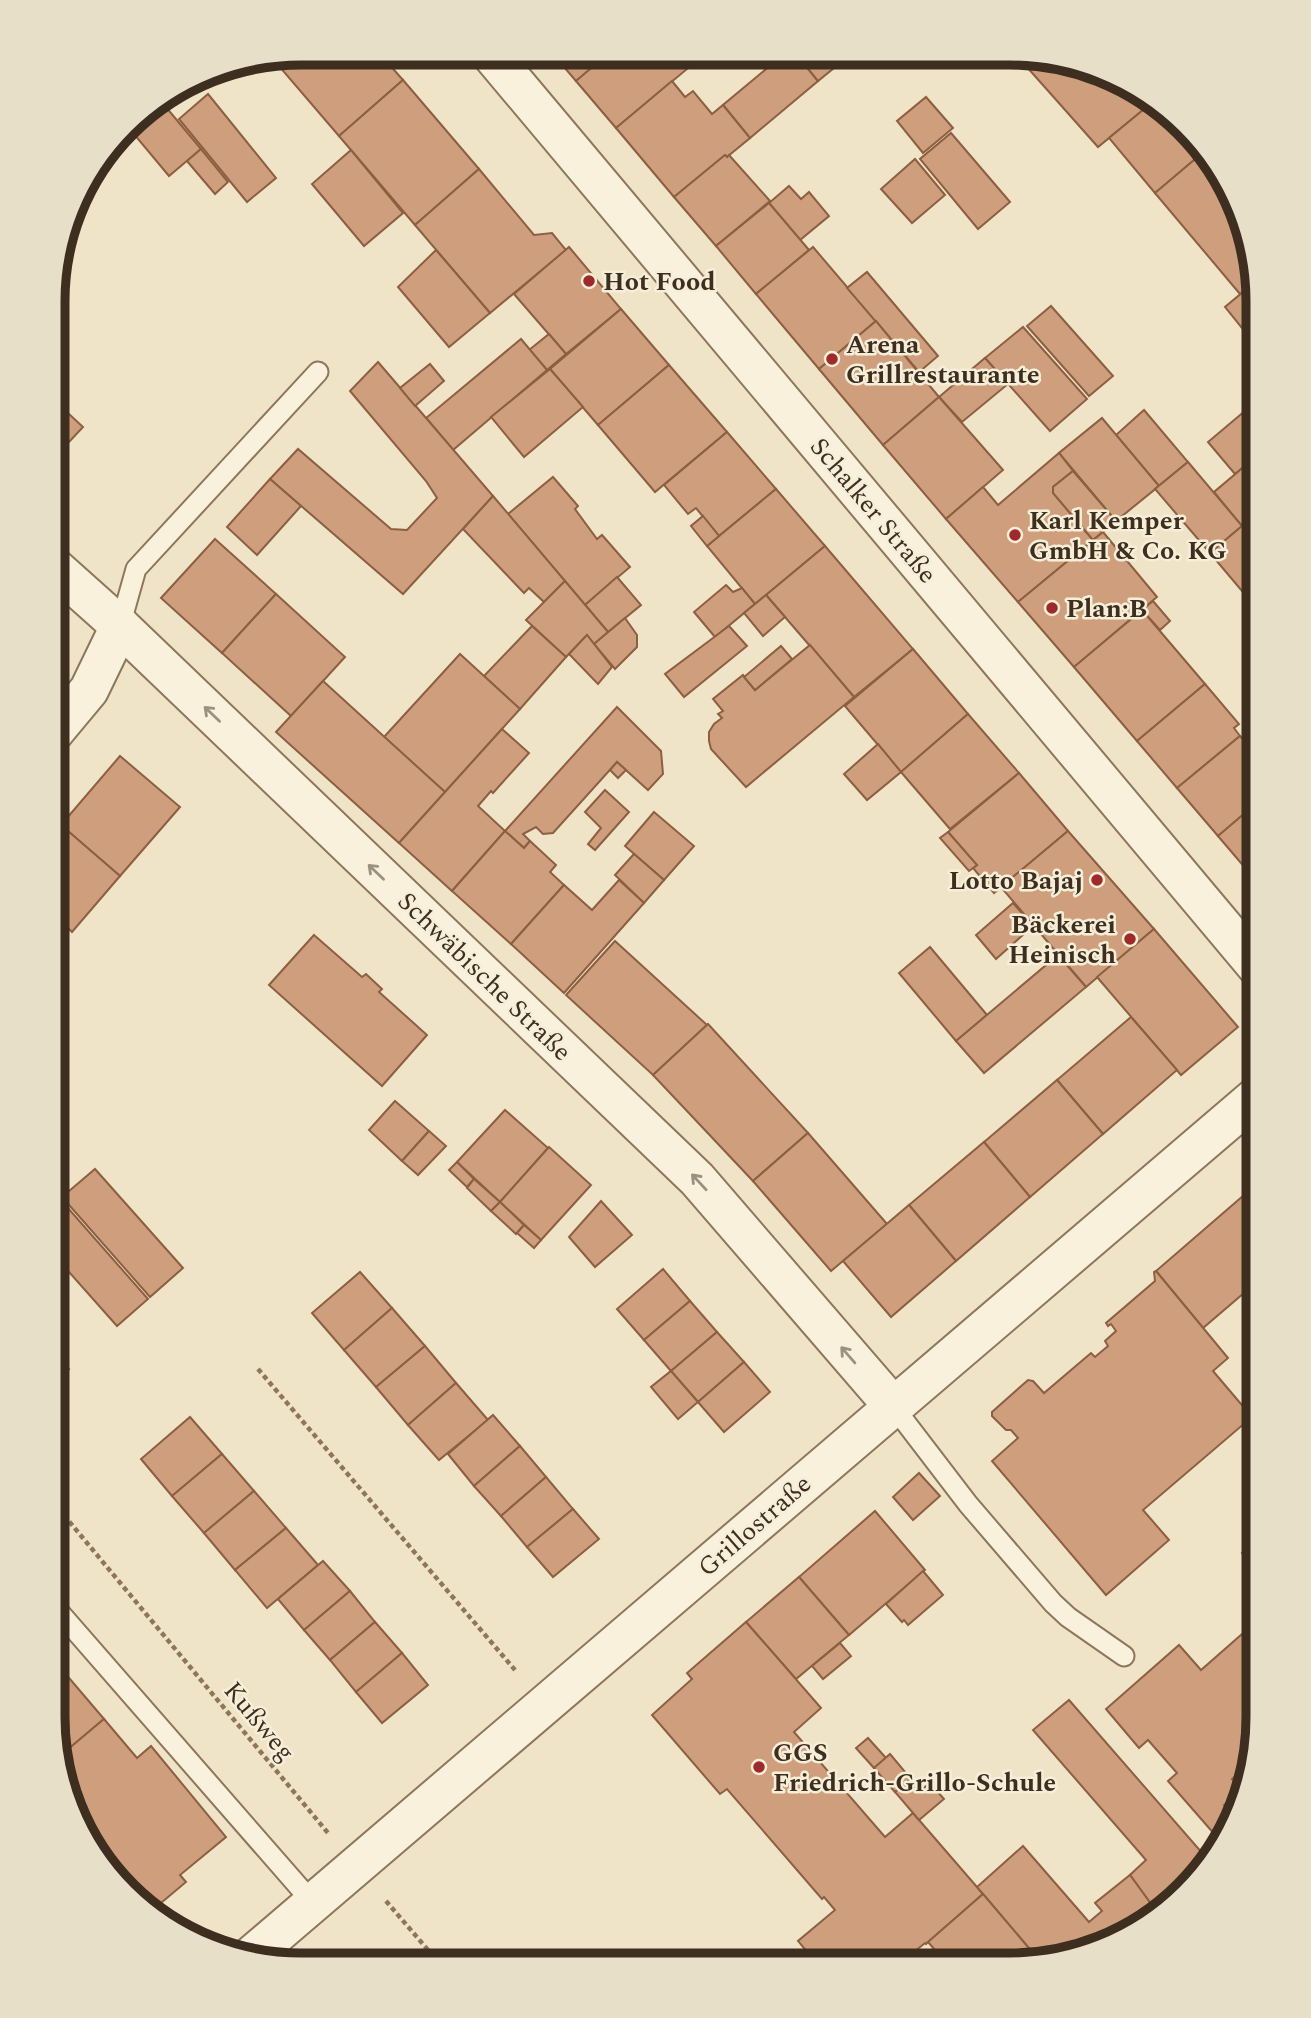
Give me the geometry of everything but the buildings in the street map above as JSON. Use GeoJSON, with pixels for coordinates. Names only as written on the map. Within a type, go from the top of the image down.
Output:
{"type":"FeatureCollection","features":[{"type":"Feature","properties":{"kind":"street","name":"Schalker Straße"},"geometry":{"type":"LineString","coordinates":[[500,65],[1246,954]]}},
{"type":"Feature","properties":{"kind":"street","name":"Schwäbische Straße"},"geometry":{"type":"LineString","coordinates":[[65,577],[120,626],[697,1179],[893,1406]]}},
{"type":"Feature","properties":{"kind":"street"},"geometry":{"type":"LineString","coordinates":[[65,719],[89,690],[120,626]]}},
{"type":"Feature","properties":{"kind":"street","name":"Grillostraße"},"geometry":{"type":"LineString","coordinates":[[259,1949],[1246,1105]]}},
{"type":"Feature","properties":{"kind":"lane"},"geometry":{"type":"LineString","coordinates":[[120,626],[136,569],[318,372]]}},
{"type":"Feature","properties":{"kind":"lane"},"geometry":{"type":"LineString","coordinates":[[893,1406],[968,1504],[1053,1603],[1068,1617],[1124,1656]]}},
{"type":"Feature","properties":{"kind":"lane"},"geometry":{"type":"LineString","coordinates":[[65,1619],[313,1903]]}},
{"type":"Feature","properties":{"kind":"path"},"geometry":{"type":"LineString","coordinates":[[258,1369],[545,1706]]}},
{"type":"Feature","properties":{"kind":"path","name":"Kußweg"},"geometry":{"type":"LineString","coordinates":[[65,1516],[430,1953]]}},
{"type":"Feature","properties":{"kind":"place","name":"Hot Food"},"geometry":{"type":"Point","coordinates":[589,281]}},
{"type":"Feature","properties":{"kind":"place","name":"Arena Grillrestaurante"},"geometry":{"type":"Point","coordinates":[832,359]}},
{"type":"Feature","properties":{"kind":"place","name":"Karl Kemper GmbH & Co. KG"},"geometry":{"type":"Point","coordinates":[1015,535]}},
{"type":"Feature","properties":{"kind":"place","name":"Plan:B"},"geometry":{"type":"Point","coordinates":[1052,608]}},
{"type":"Feature","properties":{"kind":"place","name":"Lotto Bajaj"},"geometry":{"type":"Point","coordinates":[1097,880]}},
{"type":"Feature","properties":{"kind":"place","name":"Bäckerei Heinisch"},"geometry":{"type":"Point","coordinates":[1130,939]}},
{"type":"Feature","properties":{"kind":"place","name":"GGS Friedrich-Grillo-Schule"},"geometry":{"type":"Point","coordinates":[759,1767]}}]}
